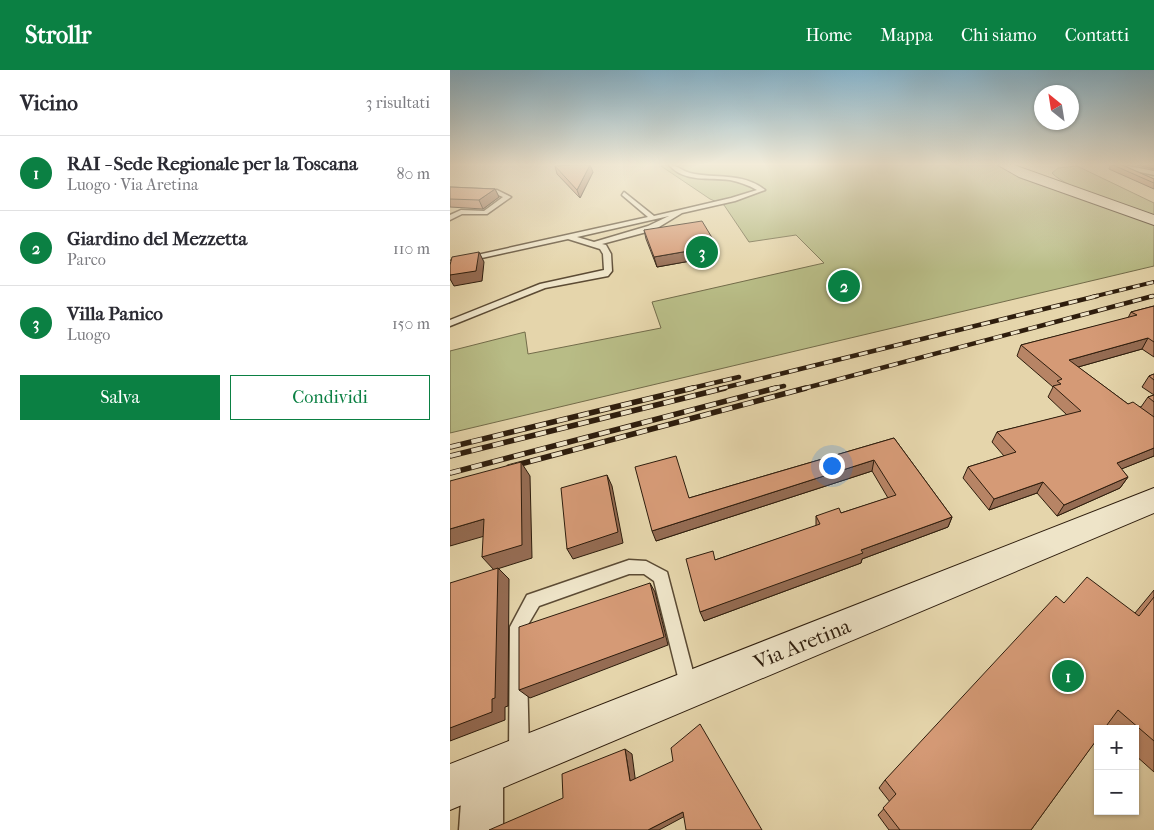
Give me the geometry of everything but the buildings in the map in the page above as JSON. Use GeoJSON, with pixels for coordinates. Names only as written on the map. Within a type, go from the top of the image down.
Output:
{"type":"FeatureCollection","features":[{"type":"Feature","properties":{"kind":"main road"},"geometry":{"type":"LineString","coordinates":[[1099,200],[1154,220]]}},
{"type":"Feature","properties":{"kind":"main road","name":"Via Aretina"},"geometry":{"type":"LineString","coordinates":[[484,774],[1154,500]]}},
{"type":"Feature","properties":{"kind":"street"},"geometry":{"type":"LineString","coordinates":[[481,830],[484,774]]}},
{"type":"Feature","properties":{"kind":"lane"},"geometry":{"type":"LineString","coordinates":[[450,211],[485,213],[503,200]]}},
{"type":"Feature","properties":{"kind":"lane"},"geometry":{"type":"LineString","coordinates":[[632,200],[650,216]]}},
{"type":"Feature","properties":{"kind":"lane"},"geometry":{"type":"LineString","coordinates":[[450,263],[570,237],[650,216],[731,200]]}},
{"type":"Feature","properties":{"kind":"lane"},"geometry":{"type":"LineString","coordinates":[[595,244],[651,228],[688,209]]}},
{"type":"Feature","properties":{"kind":"lane"},"geometry":{"type":"LineString","coordinates":[[450,218],[461,212]]}},
{"type":"Feature","properties":{"kind":"lane"},"geometry":{"type":"LineString","coordinates":[[450,323],[543,286],[605,274],[608,271],[607,254],[603,247],[570,237]]}},
{"type":"Feature","properties":{"kind":"lane"},"geometry":{"type":"LineString","coordinates":[[484,774],[518,627],[533,600],[629,567],[641,565],[652,569],[661,577],[689,690]]}},
{"type":"Feature","properties":{"kind":"green space"},"geometry":{"type":"Polygon","coordinates":[[[713,200],[1091,200],[1154,224],[1154,266],[450,433],[450,351],[525,332],[528,354],[661,328],[652,302],[824,263],[796,235],[749,242],[724,205],[713,200]]]}},
{"type":"Feature","properties":{"kind":"green space"},"geometry":{"type":"Polygon","coordinates":[[[1111,200],[1149,200],[1154,203],[1154,215],[1111,200]]]}},
{"type":"Feature","properties":{"kind":"railway"},"geometry":{"type":"LineString","coordinates":[[1092,297],[1154,282]]}},
{"type":"Feature","properties":{"kind":"railway"},"geometry":{"type":"LineString","coordinates":[[719,389],[1097,296]]}},
{"type":"Feature","properties":{"kind":"railway"},"geometry":{"type":"LineString","coordinates":[[1150,297],[1154,296]]}},
{"type":"Feature","properties":{"kind":"railway"},"geometry":{"type":"LineString","coordinates":[[802,389],[1150,297]]}},
{"type":"Feature","properties":{"kind":"railway"},"geometry":{"type":"LineString","coordinates":[[688,389],[739,377]]}},
{"type":"Feature","properties":{"kind":"railway"},"geometry":{"type":"LineString","coordinates":[[771,389],[784,386]]}},
{"type":"Feature","properties":{"kind":"railway"},"geometry":{"type":"LineString","coordinates":[[450,447],[693,388]]}},
{"type":"Feature","properties":{"kind":"railway"},"geometry":{"type":"LineString","coordinates":[[450,456],[725,388]]}},
{"type":"Feature","properties":{"kind":"railway"},"geometry":{"type":"LineString","coordinates":[[450,473],[776,388]]}},
{"type":"Feature","properties":{"kind":"railway"},"geometry":{"type":"LineString","coordinates":[[509,467],[806,388]]}},
{"type":"Feature","properties":{"kind":"place","name":"Villa Panico"},"geometry":{"type":"Point","coordinates":[702,252]}},
{"type":"Feature","properties":{"kind":"place","name":"Giardino del Mezzetta"},"geometry":{"type":"Point","coordinates":[844,286]}},
{"type":"Feature","properties":{"kind":"place","name":"RAI - Sede Regionale per la Toscana"},"geometry":{"type":"Point","coordinates":[1068,676]}}]}
